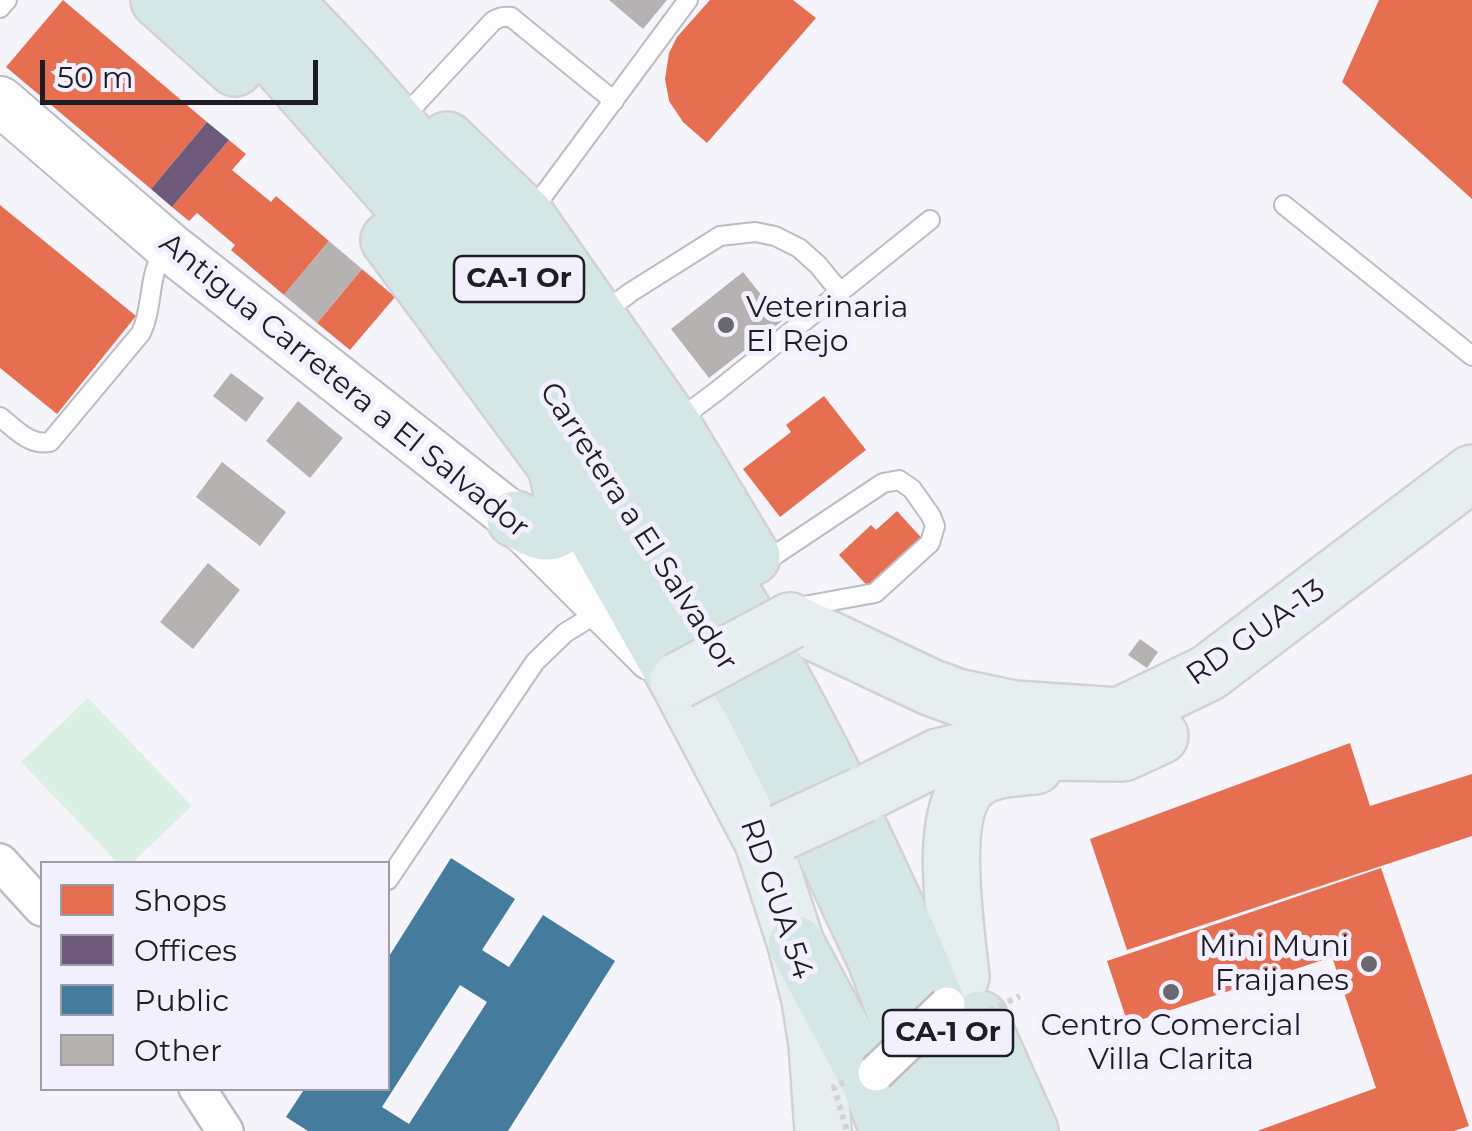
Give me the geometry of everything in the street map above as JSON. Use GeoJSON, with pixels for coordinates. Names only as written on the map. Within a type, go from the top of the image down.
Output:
{"type":"FeatureCollection","features":[{"type":"Feature","properties":{"kind":"highway"},"geometry":{"type":"LineString","coordinates":[[160,0],[292,126],[367,211],[556,466],[678,681]]}},
{"type":"Feature","properties":{"kind":"highway"},"geometry":{"type":"LineString","coordinates":[[176,0],[287,10],[366,53],[413,107],[527,217],[672,424],[777,599],[870,790],[957,989],[1030,1131]]}},
{"type":"Feature","properties":{"kind":"highway","name":"Carretera a El Salvador"},"geometry":{"type":"LineString","coordinates":[[214,0],[287,10],[416,218],[566,410],[686,594],[750,700],[818,836],[876,960],[939,1131]]}},
{"type":"Feature","properties":{"kind":"highway"},"geometry":{"type":"LineString","coordinates":[[367,211],[333,86],[413,107]]}},
{"type":"Feature","properties":{"kind":"highway","name":"Carretera a El Salvador"},"geometry":{"type":"LineString","coordinates":[[333,86],[454,194],[610,405],[724,582],[784,682],[861,834],[908,936],[986,1131]]}},
{"type":"Feature","properties":{"kind":"highway"},"geometry":{"type":"LineString","coordinates":[[515,519],[544,532],[559,526],[565,507],[556,466]]}},
{"type":"Feature","properties":{"kind":"highway"},"geometry":{"type":"LineString","coordinates":[[796,944],[851,1093],[888,1131]]}},
{"type":"Feature","properties":{"kind":"main road","name":"RD GUA-13"},"geometry":{"type":"LineString","coordinates":[[777,599],[930,687],[957,697],[1014,709],[1119,716],[1208,673],[1472,474]]}},
{"type":"Feature","properties":{"kind":"main road","name":"RD GUA-13"},"geometry":{"type":"LineString","coordinates":[[773,837],[938,757],[962,751],[1122,754],[1239,695],[1472,521]]}},
{"type":"Feature","properties":{"kind":"main road"},"geometry":{"type":"LineString","coordinates":[[678,681],[777,599]]}},
{"type":"Feature","properties":{"kind":"main road","name":"RD GUA 54"},"geometry":{"type":"LineString","coordinates":[[678,681],[773,837],[796,944]]}},
{"type":"Feature","properties":{"kind":"main road"},"geometry":{"type":"LineString","coordinates":[[957,989],[951,855],[956,809],[966,789],[999,770],[1122,754]]}},
{"type":"Feature","properties":{"kind":"street","name":"Antigua Carretera a El Salvador"},"geometry":{"type":"LineString","coordinates":[[0,102],[168,246],[515,519],[678,681]]}},
{"type":"Feature","properties":{"kind":"street"},"geometry":{"type":"LineString","coordinates":[[0,862],[40,906]]}},
{"type":"Feature","properties":{"kind":"street"},"geometry":{"type":"LineString","coordinates":[[846,1131],[851,1093],[957,989]]}},
{"type":"Feature","properties":{"kind":"street"},"geometry":{"type":"LineString","coordinates":[[199,1091],[225,1131]]}},
{"type":"Feature","properties":{"kind":"lane"},"geometry":{"type":"LineString","coordinates":[[0,8],[7,0]]}},
{"type":"Feature","properties":{"kind":"lane"},"geometry":{"type":"LineString","coordinates":[[507,16],[521,0]]}},
{"type":"Feature","properties":{"kind":"lane"},"geometry":{"type":"LineString","coordinates":[[527,217],[688,0]]}},
{"type":"Feature","properties":{"kind":"lane"},"geometry":{"type":"LineString","coordinates":[[413,107],[493,21],[507,16],[614,101]]}},
{"type":"Feature","properties":{"kind":"lane"},"geometry":{"type":"LineString","coordinates":[[1284,205],[1472,356]]}},
{"type":"Feature","properties":{"kind":"lane"},"geometry":{"type":"LineString","coordinates":[[672,424],[930,220]]}},
{"type":"Feature","properties":{"kind":"lane"},"geometry":{"type":"LineString","coordinates":[[597,318],[720,236],[755,232],[775,236],[799,248],[840,292]]}},
{"type":"Feature","properties":{"kind":"lane"},"geometry":{"type":"LineString","coordinates":[[0,417],[29,440],[39,444],[50,442],[141,333],[148,319],[150,284],[157,261],[168,246]]}},
{"type":"Feature","properties":{"kind":"lane"},"geometry":{"type":"LineString","coordinates":[[890,480],[899,480],[912,489],[931,516],[935,526],[930,543],[875,593],[777,599],[890,480]]}},
{"type":"Feature","properties":{"kind":"lane"},"geometry":{"type":"LineString","coordinates":[[390,877],[535,662],[565,633],[604,609]]}},
{"type":"Feature","properties":{"kind":"path"},"geometry":{"type":"LineString","coordinates":[[846,1131],[851,1093]]}},
{"type":"Feature","properties":{"kind":"green space"},"geometry":{"type":"Polygon","coordinates":[[[88,698],[192,806],[134,861],[116,861],[21,762],[88,698]]]}},
{"type":"Feature","properties":{"kind":"building: Shops"},"geometry":{"type":"Polygon","coordinates":[[[63,0],[207,122],[151,189],[6,67],[63,0]]]}},
{"type":"Feature","properties":{"kind":"building: Shops"},"geometry":{"type":"Polygon","coordinates":[[[710,0],[793,0],[816,18],[707,143],[683,122],[669,101],[665,79],[669,53],[677,37],[710,0]]]}},
{"type":"Feature","properties":{"kind":"building: Shops"},"geometry":{"type":"Polygon","coordinates":[[[1379,0],[1472,0],[1472,199],[1342,82],[1379,0]]]}},
{"type":"Feature","properties":{"kind":"building: Shops"},"geometry":{"type":"Polygon","coordinates":[[[229,140],[246,154],[232,170],[271,202],[276,196],[329,241],[284,295],[231,250],[235,245],[197,213],[189,221],[172,207],[229,140]]]}},
{"type":"Feature","properties":{"kind":"building: Shops"},"geometry":{"type":"Polygon","coordinates":[[[0,205],[136,316],[57,414],[0,368],[0,205]]]}},
{"type":"Feature","properties":{"kind":"building: Shops"},"geometry":{"type":"Polygon","coordinates":[[[362,269],[395,297],[350,350],[317,323],[362,269]]]}},
{"type":"Feature","properties":{"kind":"building: Shops"},"geometry":{"type":"Polygon","coordinates":[[[824,396],[866,450],[780,517],[743,469],[791,432],[786,425],[824,396]]]}},
{"type":"Feature","properties":{"kind":"building: Shops"},"geometry":{"type":"Polygon","coordinates":[[[897,511],[927,544],[873,592],[839,555],[871,525],[876,530],[897,511]]]}},
{"type":"Feature","properties":{"kind":"building: Shops"},"geometry":{"type":"Polygon","coordinates":[[[1350,743],[1370,806],[1472,774],[1472,836],[1127,950],[1090,839],[1350,743]]]}},
{"type":"Feature","properties":{"kind":"building: Shops","name":"Centro Comercial Villa Clarita"},"geometry":{"type":"Polygon","coordinates":[[[1381,868],[1469,1126],[1454,1131],[1257,1131],[1376,1088],[1332,957],[1128,1024],[1107,961],[1381,868]]]}},
{"type":"Feature","properties":{"kind":"building: Offices"},"geometry":{"type":"Polygon","coordinates":[[[207,122],[229,140],[172,207],[151,189],[207,122]]]}},
{"type":"Feature","properties":{"kind":"building: Public"},"geometry":{"type":"Polygon","coordinates":[[[451,858],[515,899],[482,950],[509,967],[543,915],[615,961],[508,1131],[308,1131],[286,1117],[303,1091],[390,1091],[390,955],[451,858]],[[460,985],[382,1107],[409,1124],[487,1002],[460,985]]]}},
{"type":"Feature","properties":{"kind":"building: Other"},"geometry":{"type":"Polygon","coordinates":[[[609,0],[667,0],[643,29],[609,0]]]}},
{"type":"Feature","properties":{"kind":"building: Other"},"geometry":{"type":"Polygon","coordinates":[[[329,241],[362,269],[317,323],[284,295],[329,241]]]}},
{"type":"Feature","properties":{"kind":"building: Other","name":"Veterinaria El Rejo"},"geometry":{"type":"Polygon","coordinates":[[[743,272],[782,321],[709,378],[671,329],[743,272]]]}},
{"type":"Feature","properties":{"kind":"building: Other"},"geometry":{"type":"Polygon","coordinates":[[[231,373],[264,398],[246,422],[213,396],[231,373]]]}},
{"type":"Feature","properties":{"kind":"building: Other"},"geometry":{"type":"Polygon","coordinates":[[[298,401],[343,438],[310,478],[266,441],[298,401]]]}},
{"type":"Feature","properties":{"kind":"building: Other"},"geometry":{"type":"Polygon","coordinates":[[[222,462],[286,512],[260,546],[196,497],[222,462]]]}},
{"type":"Feature","properties":{"kind":"building: Other"},"geometry":{"type":"Polygon","coordinates":[[[208,563],[240,590],[193,649],[160,622],[208,563]]]}},
{"type":"Feature","properties":{"kind":"building: Other"},"geometry":{"type":"Polygon","coordinates":[[[1140,639],[1158,652],[1147,668],[1128,655],[1140,639]]]}},
{"type":"Feature","properties":{"kind":"place","name":"Veterinaria El Rejo"},"geometry":{"type":"Point","coordinates":[726,325]}},
{"type":"Feature","properties":{"kind":"place","name":"Mini Muni Fraijanes"},"geometry":{"type":"Point","coordinates":[1369,964]}},
{"type":"Feature","properties":{"kind":"place","name":"Centro Comercial Villa Clarita"},"geometry":{"type":"Point","coordinates":[1171,992]}}]}
